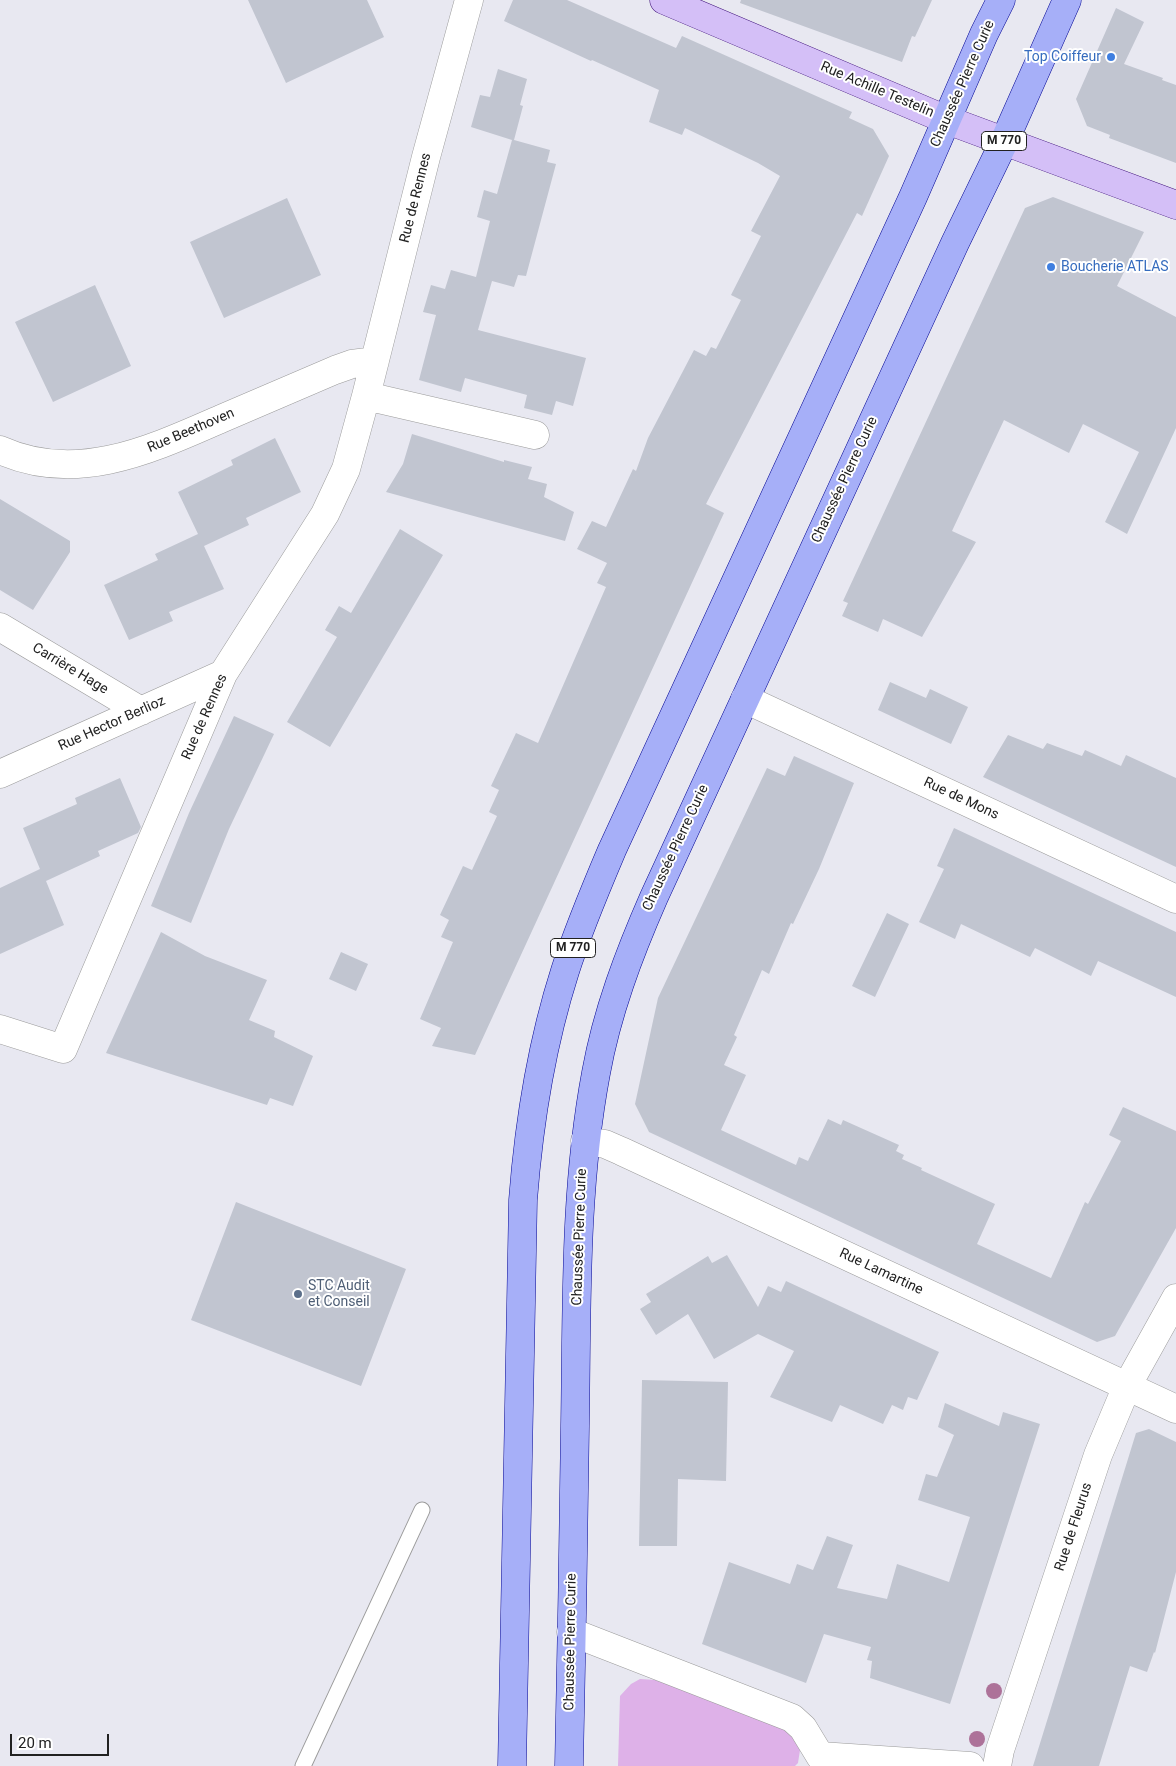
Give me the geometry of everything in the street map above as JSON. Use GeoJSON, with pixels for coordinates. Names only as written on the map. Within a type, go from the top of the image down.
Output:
{"type":"FeatureCollection","features":[{"type":"Feature","properties":{"kind":"main road","name":"Chaussée Pierre Curie"},"geometry":{"type":"LineString","coordinates":[[512,1766],[523,1200],[528,1136],[552,1015],[565,970],[612,850],[905,215],[1000,0]]}},
{"type":"Feature","properties":{"kind":"main road","name":"Chaussée Pierre Curie"},"geometry":{"type":"LineString","coordinates":[[569,1766],[577,1236],[585,1141],[596,1072],[616,994],[632,946],[965,222],[1004,142],[1067,0]]}},
{"type":"Feature","properties":{"kind":"street","name":"Rue de Rennes"},"geometry":{"type":"LineString","coordinates":[[0,1029],[63,1049],[224,674],[325,514],[337,491],[346,469],[366,396],[426,157],[469,0]]}},
{"type":"Feature","properties":{"kind":"street","name":"Rue Achille Testelin"},"geometry":{"type":"LineString","coordinates":[[676,2],[947,120],[1176,205]]}},
{"type":"Feature","properties":{"kind":"street","name":"Rue Beethoven"},"geometry":{"type":"LineString","coordinates":[[0,450],[13,456],[36,462],[58,464],[108,460],[130,456],[170,441],[335,370],[352,364],[375,361]]}},
{"type":"Feature","properties":{"kind":"street"},"geometry":{"type":"LineString","coordinates":[[366,396],[535,435]]}},
{"type":"Feature","properties":{"kind":"street","name":"Carrière Hage"},"geometry":{"type":"LineString","coordinates":[[0,627],[141,711]]}},
{"type":"Feature","properties":{"kind":"street","name":"Rue Hector Berlioz"},"geometry":{"type":"LineString","coordinates":[[0,774],[224,674]]}},
{"type":"Feature","properties":{"kind":"street","name":"Rue de Mons"},"geometry":{"type":"LineString","coordinates":[[745,699],[1176,899]]}},
{"type":"Feature","properties":{"kind":"street","name":"Rue Lamartine"},"geometry":{"type":"LineString","coordinates":[[585,1141],[605,1144],[1176,1409]]}},
{"type":"Feature","properties":{"kind":"street","name":"Rue de Fleurus"},"geometry":{"type":"LineString","coordinates":[[997,1766],[1000,1750],[1098,1455],[1127,1386],[1176,1298]]}},
{"type":"Feature","properties":{"kind":"street"},"geometry":{"type":"LineString","coordinates":[[571,1632],[792,1718],[803,1728],[816,1761],[970,1766]]}},
{"type":"Feature","properties":{"kind":"lane"},"geometry":{"type":"LineString","coordinates":[[303,1766],[422,1510]]}},
{"type":"Feature","properties":{"kind":"shaded area"},"geometry":{"type":"Polygon","coordinates":[[[640,1679],[656,1680],[788,1729],[800,1750],[798,1763],[795,1766],[618,1766],[620,1696],[631,1684],[640,1679]]]}},
{"type":"Feature","properties":{"kind":"building"},"geometry":{"type":"Polygon","coordinates":[[[248,0],[367,0],[384,37],[286,83],[248,0]]]}},
{"type":"Feature","properties":{"kind":"building"},"geometry":{"type":"Polygon","coordinates":[[[513,0],[567,0],[676,48],[682,36],[852,112],[849,118],[873,129],[889,156],[862,216],[857,213],[706,504],[724,513],[475,1055],[432,1046],[441,1028],[420,1019],[453,942],[441,937],[449,920],[440,915],[463,866],[472,870],[497,816],[489,812],[499,790],[491,786],[516,733],[538,743],[606,587],[597,583],[607,563],[577,549],[592,521],[606,527],[633,469],[636,471],[648,438],[694,350],[706,356],[711,347],[716,349],[741,300],[731,295],[761,236],[751,231],[780,176],[758,163],[685,128],[682,135],[649,122],[659,90],[504,21],[513,0]]]}},
{"type":"Feature","properties":{"kind":"building"},"geometry":{"type":"Polygon","coordinates":[[[741,0],[932,0],[915,37],[912,36],[902,62],[740,3],[741,0]]]}},
{"type":"Feature","properties":{"kind":"building"},"geometry":{"type":"Polygon","coordinates":[[[1116,8],[1144,22],[1124,64],[1163,78],[1162,80],[1176,85],[1176,163],[1109,138],[1110,135],[1087,126],[1076,99],[1116,8]]]}},
{"type":"Feature","properties":{"kind":"building"},"geometry":{"type":"Polygon","coordinates":[[[498,69],[527,79],[520,105],[523,106],[514,140],[550,150],[547,162],[556,164],[526,276],[518,275],[514,287],[492,281],[478,330],[586,358],[573,406],[556,401],[552,415],[524,408],[527,395],[465,378],[461,392],[419,380],[436,315],[423,312],[431,285],[445,289],[451,270],[476,277],[490,221],[477,217],[484,190],[497,194],[512,140],[471,127],[480,95],[490,97],[498,69]]]}},
{"type":"Feature","properties":{"kind":"building"},"geometry":{"type":"Polygon","coordinates":[[[1053,197],[1144,232],[1117,286],[1176,317],[1176,428],[1127,534],[1105,522],[1139,452],[1083,424],[1069,453],[1004,420],[952,531],[976,542],[922,637],[883,619],[878,632],[842,616],[848,603],[843,601],[1025,208],[1053,197]]]}},
{"type":"Feature","properties":{"kind":"building"},"geometry":{"type":"Polygon","coordinates":[[[287,198],[321,275],[224,318],[190,242],[287,198]]]}},
{"type":"Feature","properties":{"kind":"building"},"geometry":{"type":"Polygon","coordinates":[[[95,285],[131,366],[53,402],[15,322],[95,285]]]}},
{"type":"Feature","properties":{"kind":"building"},"geometry":{"type":"Polygon","coordinates":[[[412,434],[504,462],[504,460],[532,467],[528,479],[547,484],[544,497],[574,512],[565,541],[386,492],[403,464],[412,434]]]}},
{"type":"Feature","properties":{"kind":"building"},"geometry":{"type":"Polygon","coordinates":[[[275,438],[301,492],[246,518],[249,525],[204,546],[224,589],[169,612],[173,621],[129,640],[104,585],[158,560],[155,554],[198,534],[178,492],[233,465],[231,460],[275,438]]]}},
{"type":"Feature","properties":{"kind":"building"},"geometry":{"type":"Polygon","coordinates":[[[0,499],[70,541],[70,552],[33,610],[0,590],[0,499]]]}},
{"type":"Feature","properties":{"kind":"building"},"geometry":{"type":"Polygon","coordinates":[[[400,529],[443,555],[330,747],[287,722],[337,637],[325,630],[339,606],[351,613],[400,529]]]}},
{"type":"Feature","properties":{"kind":"building"},"geometry":{"type":"Polygon","coordinates":[[[890,682],[926,698],[930,689],[968,707],[951,744],[878,710],[890,682]]]}},
{"type":"Feature","properties":{"kind":"building"},"geometry":{"type":"Polygon","coordinates":[[[234,716],[274,734],[229,829],[191,923],[151,906],[189,813],[234,716]]]}},
{"type":"Feature","properties":{"kind":"building"},"geometry":{"type":"Polygon","coordinates":[[[1008,735],[1043,749],[1047,743],[1082,756],[1085,750],[1121,766],[1126,755],[1176,778],[1176,867],[983,777],[1008,735]]]}},
{"type":"Feature","properties":{"kind":"building"},"geometry":{"type":"Polygon","coordinates":[[[794,756],[854,783],[819,869],[793,924],[791,923],[769,974],[762,970],[734,1035],[737,1037],[724,1065],[746,1075],[721,1130],[796,1165],[799,1157],[808,1161],[828,1119],[841,1125],[843,1120],[899,1145],[896,1151],[904,1155],[902,1159],[922,1168],[921,1170],[995,1204],[977,1244],[1051,1278],[1085,1202],[1088,1204],[1121,1141],[1109,1135],[1123,1107],[1176,1131],[1176,1228],[1115,1336],[1097,1342],[649,1132],[635,1104],[658,998],[767,768],[785,776],[794,756]]]}},
{"type":"Feature","properties":{"kind":"building"},"geometry":{"type":"Polygon","coordinates":[[[120,778],[141,827],[138,833],[98,851],[100,856],[46,881],[64,925],[0,954],[0,888],[40,869],[23,828],[77,804],[75,798],[120,778]]]}},
{"type":"Feature","properties":{"kind":"building"},"geometry":{"type":"Polygon","coordinates":[[[954,828],[1176,932],[1176,997],[1098,961],[1091,976],[1035,948],[1030,957],[961,924],[955,939],[919,922],[944,869],[937,866],[954,828]]]}},
{"type":"Feature","properties":{"kind":"building"},"geometry":{"type":"Polygon","coordinates":[[[887,913],[909,924],[875,997],[852,986],[887,913]]]}},
{"type":"Feature","properties":{"kind":"building"},"geometry":{"type":"Polygon","coordinates":[[[161,932],[205,956],[267,980],[249,1020],[275,1031],[274,1037],[313,1056],[293,1106],[270,1098],[267,1105],[106,1053],[161,932]]]}},
{"type":"Feature","properties":{"kind":"building"},"geometry":{"type":"Polygon","coordinates":[[[341,952],[368,964],[356,991],[329,979],[341,952]]]}},
{"type":"Feature","properties":{"kind":"building","name":"STC Audit et Conseil"},"geometry":{"type":"Polygon","coordinates":[[[236,1202],[406,1269],[361,1386],[191,1320],[236,1202]]]}},
{"type":"Feature","properties":{"kind":"building"},"geometry":{"type":"Polygon","coordinates":[[[727,1255],[758,1307],[768,1286],[781,1292],[786,1281],[939,1352],[917,1400],[908,1397],[903,1410],[892,1405],[883,1424],[840,1405],[832,1422],[770,1397],[794,1351],[758,1334],[714,1359],[688,1314],[656,1335],[640,1309],[651,1302],[646,1294],[708,1256],[712,1263],[727,1255]]]}},
{"type":"Feature","properties":{"kind":"building"},"geometry":{"type":"Polygon","coordinates":[[[642,1380],[728,1382],[726,1481],[678,1479],[677,1546],[639,1546],[642,1380]]]}},
{"type":"Feature","properties":{"kind":"building"},"geometry":{"type":"Polygon","coordinates":[[[945,1403],[999,1426],[1003,1412],[1040,1424],[950,1704],[870,1678],[872,1661],[867,1660],[871,1647],[824,1634],[806,1683],[702,1644],[729,1562],[790,1584],[797,1564],[813,1570],[827,1536],[853,1545],[837,1588],[887,1599],[897,1564],[949,1582],[970,1517],[918,1500],[926,1474],[937,1477],[954,1435],[938,1427],[945,1403]]]}},
{"type":"Feature","properties":{"kind":"building"},"geometry":{"type":"Polygon","coordinates":[[[1149,1429],[1176,1442],[1176,1572],[1155,1653],[1147,1672],[1130,1666],[1099,1766],[1033,1766],[1136,1433],[1149,1429]]]}},
{"type":"Feature","properties":{"kind":"place","name":"Top Coiffeur"},"geometry":{"type":"Point","coordinates":[1111,57]}},
{"type":"Feature","properties":{"kind":"place","name":"Boucherie ATLAS"},"geometry":{"type":"Point","coordinates":[1051,267]}},
{"type":"Feature","properties":{"kind":"place","name":"STC Audit et Conseil"},"geometry":{"type":"Point","coordinates":[298,1294]}}]}
